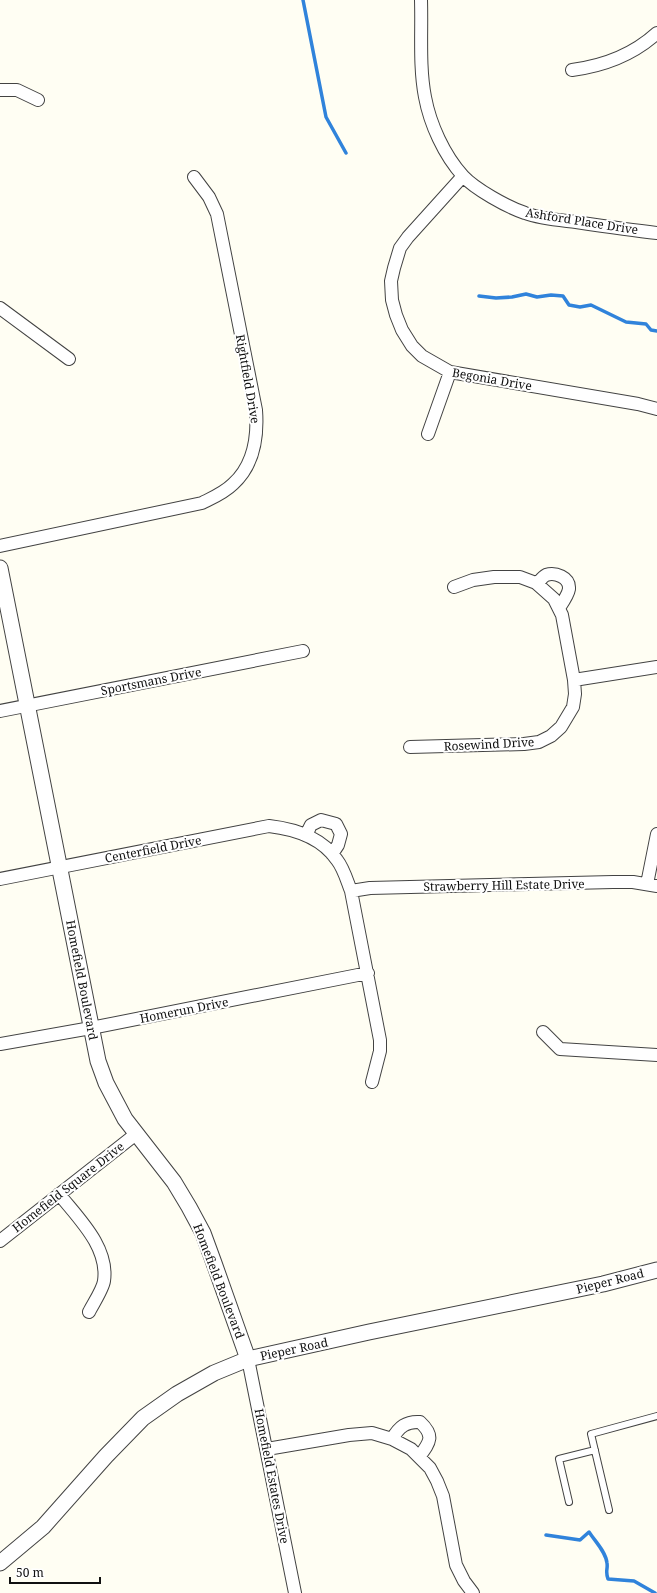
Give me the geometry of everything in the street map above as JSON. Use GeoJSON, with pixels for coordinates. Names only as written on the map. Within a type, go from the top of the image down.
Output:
{"type":"FeatureCollection","features":[{"type":"Feature","properties":{"kind":"street","name":"Ashford Place Drive"},"geometry":{"type":"LineString","coordinates":[[421,0],[423,78],[429,116],[447,153],[463,176],[505,205],[526,214],[657,233]]}},
{"type":"Feature","properties":{"kind":"street"},"geometry":{"type":"LineString","coordinates":[[572,70],[588,68],[605,63],[655,38]]}},
{"type":"Feature","properties":{"kind":"street"},"geometry":{"type":"LineString","coordinates":[[0,90],[16,90],[38,100]]}},
{"type":"Feature","properties":{"kind":"street","name":"Begonia Drive"},"geometry":{"type":"LineString","coordinates":[[463,176],[408,237],[400,248],[391,281],[392,300],[402,330],[412,346],[422,356],[450,372],[638,404],[657,410]]}},
{"type":"Feature","properties":{"kind":"street","name":"Rightfield Drive"},"geometry":{"type":"LineString","coordinates":[[0,546],[202,504],[219,495],[233,485],[246,468],[257,437],[256,410],[217,214],[208,197],[194,177]]}},
{"type":"Feature","properties":{"kind":"street"},"geometry":{"type":"LineString","coordinates":[[1,311],[69,359]]}},
{"type":"Feature","properties":{"kind":"street"},"geometry":{"type":"LineString","coordinates":[[428,434],[450,372]]}},
{"type":"Feature","properties":{"kind":"street","name":"Homefield Boulevard"},"geometry":{"type":"LineString","coordinates":[[0,568],[98,1061],[106,1083],[125,1119],[174,1182],[190,1207],[203,1233],[248,1359]]}},
{"type":"Feature","properties":{"kind":"street"},"geometry":{"type":"LineString","coordinates":[[454,587],[473,580],[494,577],[520,577],[537,584],[556,604],[565,599],[569,588],[568,582],[562,576],[554,573],[544,576],[537,584]]}},
{"type":"Feature","properties":{"kind":"street","name":"Rosewind Drive"},"geometry":{"type":"LineString","coordinates":[[410,747],[524,744],[539,742],[551,736],[561,728],[573,707],[575,694],[574,680],[562,615],[556,604]]}},
{"type":"Feature","properties":{"kind":"street","name":"Sportsmans Drive"},"geometry":{"type":"LineString","coordinates":[[0,711],[303,651]]}},
{"type":"Feature","properties":{"kind":"street"},"geometry":{"type":"LineString","coordinates":[[574,680],[657,668]]}},
{"type":"Feature","properties":{"kind":"street"},"geometry":{"type":"LineString","coordinates":[[306,835],[311,825],[321,820],[336,824],[341,834],[338,845],[332,854]]}},
{"type":"Feature","properties":{"kind":"street","name":"Centerfield Drive"},"geometry":{"type":"LineString","coordinates":[[0,879],[269,826],[285,828],[306,835],[318,842],[337,859],[345,873],[351,891],[380,1040],[380,1051],[372,1082]]}},
{"type":"Feature","properties":{"kind":"street"},"geometry":{"type":"LineString","coordinates":[[652,885],[657,834]]}},
{"type":"Feature","properties":{"kind":"street","name":"Strawberry Hill Estate Drive"},"geometry":{"type":"LineString","coordinates":[[351,891],[378,888],[613,882],[652,885]]}},
{"type":"Feature","properties":{"kind":"street","name":"Homerun Drive"},"geometry":{"type":"LineString","coordinates":[[0,1044],[91,1028],[368,973]]}},
{"type":"Feature","properties":{"kind":"street"},"geometry":{"type":"LineString","coordinates":[[543,1032],[560,1049],[657,1055]]}},
{"type":"Feature","properties":{"kind":"street","name":"Homefield Square Drive"},"geometry":{"type":"LineString","coordinates":[[0,1241],[136,1134]]}},
{"type":"Feature","properties":{"kind":"street"},"geometry":{"type":"LineString","coordinates":[[59,1194],[90,1232],[97,1246],[103,1264],[104,1282],[89,1312]]}},
{"type":"Feature","properties":{"kind":"street","name":"Pieper Road"},"geometry":{"type":"LineString","coordinates":[[0,1563],[43,1527],[106,1456],[143,1418],[177,1394],[214,1373],[248,1359],[369,1332],[603,1284],[657,1270]]}},
{"type":"Feature","properties":{"kind":"street","name":"Homefield Estates Drive"},"geometry":{"type":"LineString","coordinates":[[248,1359],[295,1593]]}},
{"type":"Feature","properties":{"kind":"street"},"geometry":{"type":"LineString","coordinates":[[392,1440],[398,1431],[410,1421],[420,1422],[428,1430],[430,1436],[426,1447],[419,1457]]}},
{"type":"Feature","properties":{"kind":"street"},"geometry":{"type":"LineString","coordinates":[[267,1449],[349,1435],[364,1434],[372,1434],[392,1440],[411,1449],[430,1468],[437,1481],[443,1496],[456,1565],[464,1582],[473,1593]]}},
{"type":"Feature","properties":{"kind":"lane"},"geometry":{"type":"LineString","coordinates":[[609,1510],[591,1434],[657,1416]]}},
{"type":"Feature","properties":{"kind":"lane"},"geometry":{"type":"LineString","coordinates":[[569,1502],[559,1459],[595,1450]]}},
{"type":"Feature","properties":{"kind":"waterway"},"geometry":{"type":"LineString","coordinates":[[303,0],[326,117],[346,153]]}},
{"type":"Feature","properties":{"kind":"waterway"},"geometry":{"type":"LineString","coordinates":[[479,296],[496,298],[526,294],[537,297],[551,295],[563,296],[569,305],[580,307],[591,305],[626,322],[646,324],[651,330],[657,331]]}},
{"type":"Feature","properties":{"kind":"waterway"},"geometry":{"type":"LineString","coordinates":[[546,1535],[580,1540],[589,1532],[605,1555],[608,1579],[634,1581],[655,1593]]}}]}
